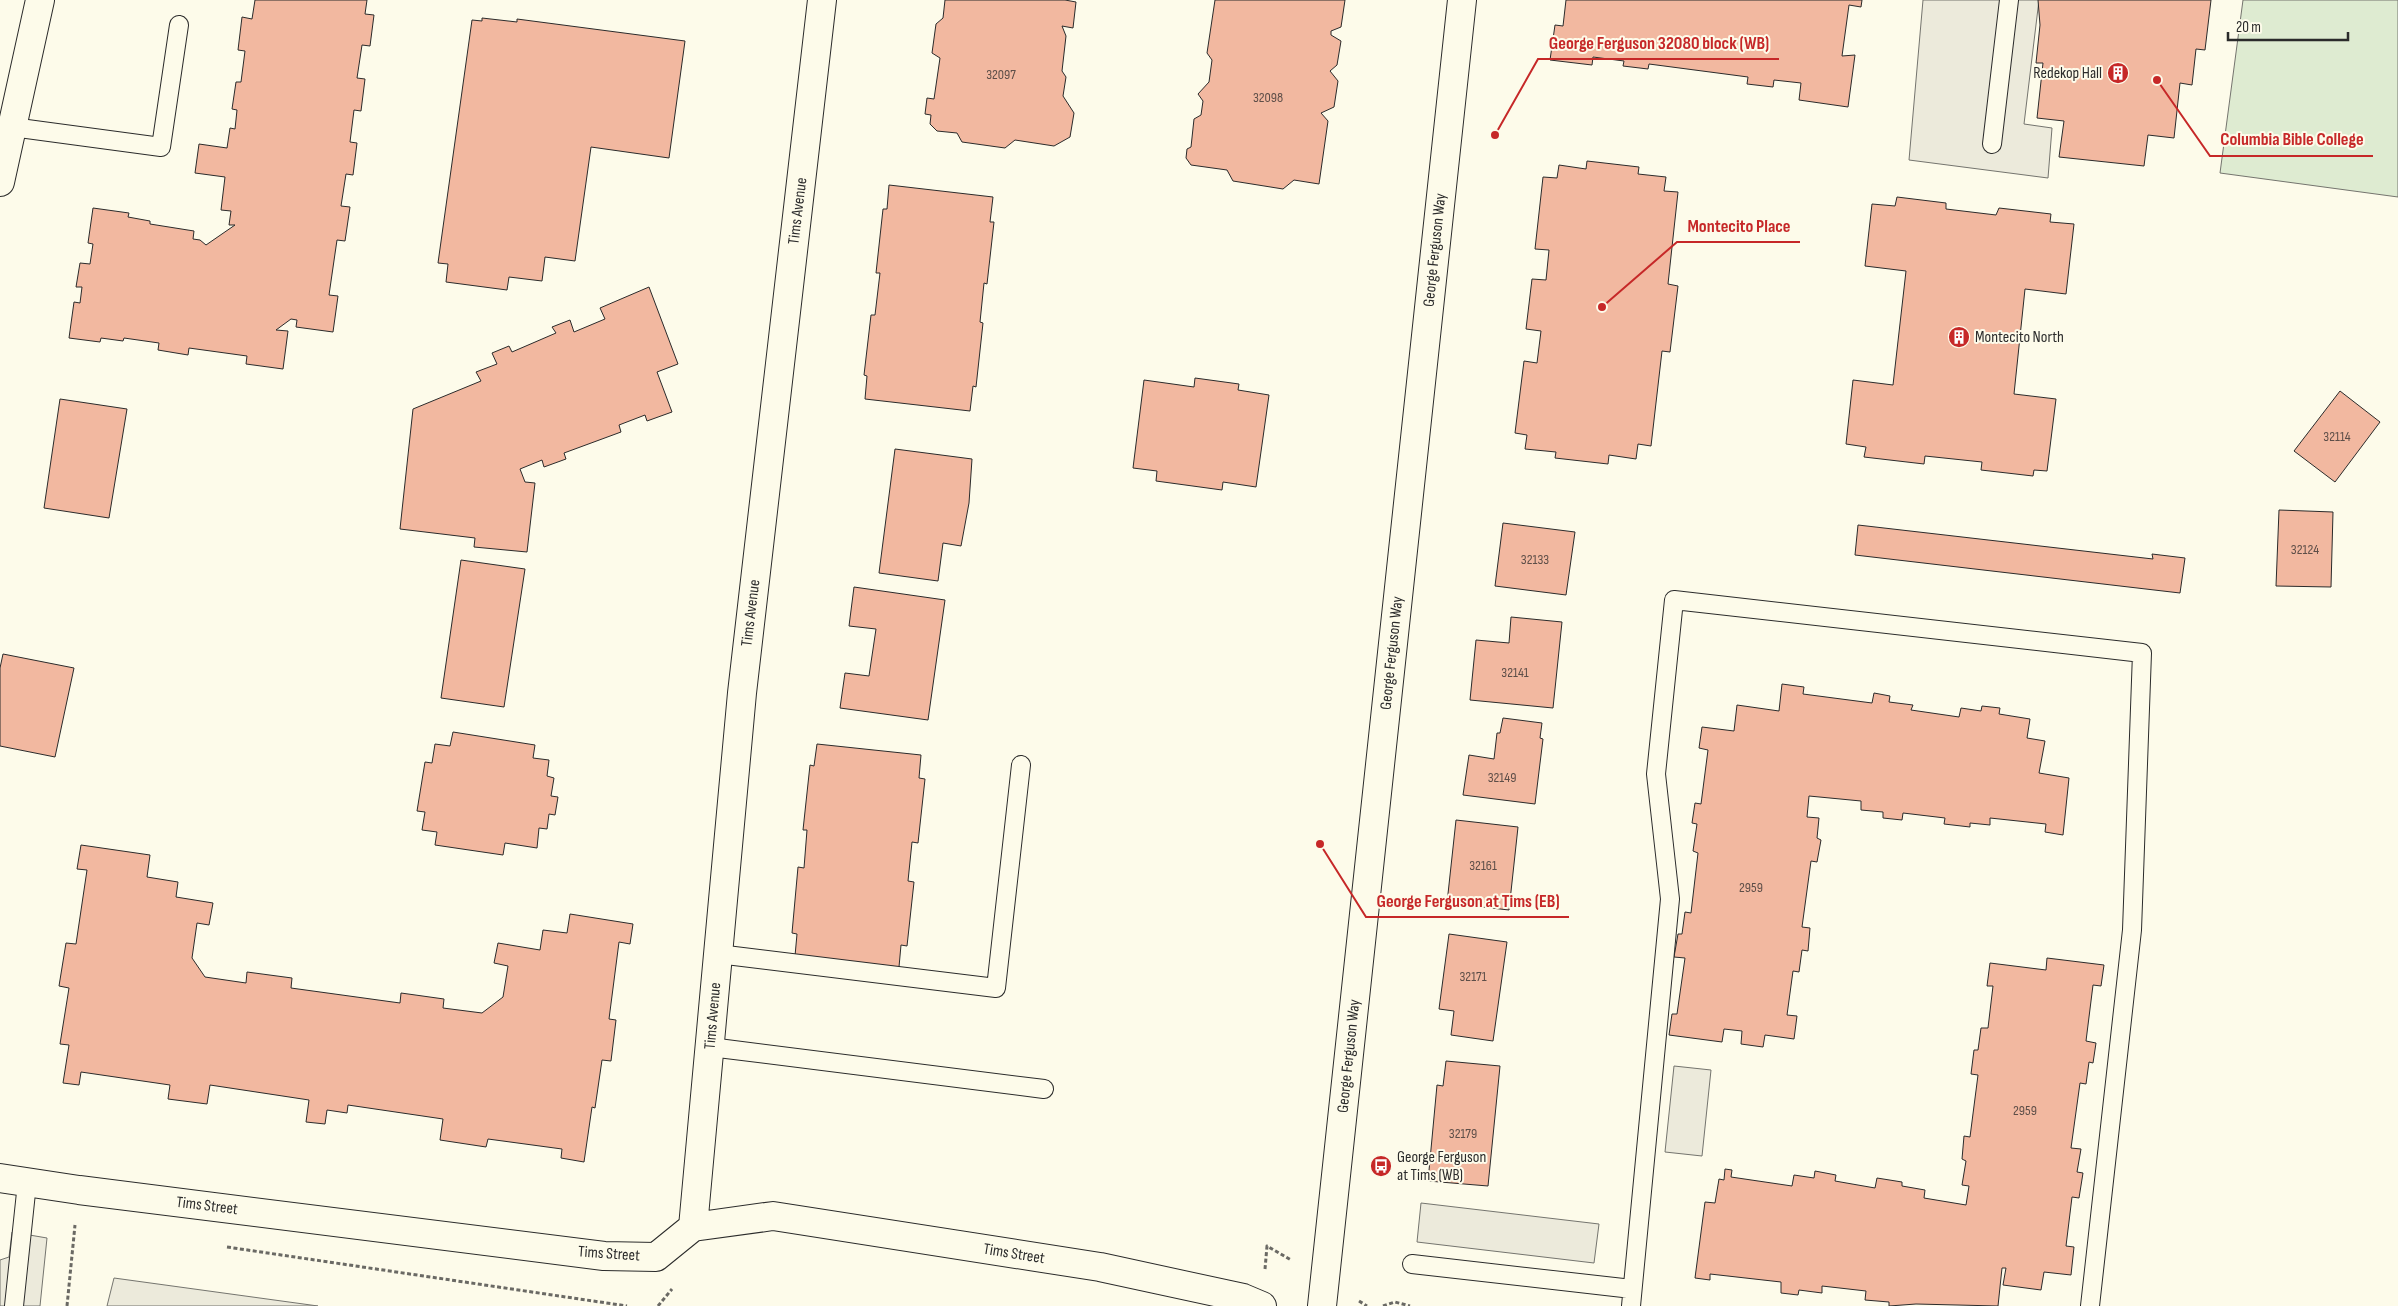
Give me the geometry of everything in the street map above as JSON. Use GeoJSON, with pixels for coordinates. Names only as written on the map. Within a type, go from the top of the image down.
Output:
{"type":"FeatureCollection","features":[{"type":"Feature","properties":{"kind":"street"},"geometry":{"type":"LineString","coordinates":[[0,182],[40,0]]}},
{"type":"Feature","properties":{"kind":"street","name":"Tims Avenue"},"geometry":{"type":"LineString","coordinates":[[693,1228],[742,693],[822,0]]}},
{"type":"Feature","properties":{"kind":"street","name":"George Ferguson Way"},"geometry":{"type":"LineString","coordinates":[[1322,1306],[1462,0]]}},
{"type":"Feature","properties":{"kind":"street","name":"Tims Street"},"geometry":{"type":"LineString","coordinates":[[0,1178],[79,1190],[604,1256],[656,1257],[693,1228],[773,1216],[1100,1267],[1243,1298],[1262,1306]]}},
{"type":"Feature","properties":{"kind":"lane"},"geometry":{"type":"LineString","coordinates":[[1992,144],[2009,0]]}},
{"type":"Feature","properties":{"kind":"lane"},"geometry":{"type":"LineString","coordinates":[[12,127],[161,147],[179,25]]}},
{"type":"Feature","properties":{"kind":"lane"},"geometry":{"type":"LineString","coordinates":[[1412,1264],[1632,1298],[1670,899],[1656,774],[1674,600],[2142,653],[2132,930],[2090,1306]]}},
{"type":"Feature","properties":{"kind":"lane"},"geometry":{"type":"LineString","coordinates":[[718,954],[996,988],[1021,766]]}},
{"type":"Feature","properties":{"kind":"lane"},"geometry":{"type":"LineString","coordinates":[[710,1047],[1044,1089]]}},
{"type":"Feature","properties":{"kind":"lane"},"geometry":{"type":"LineString","coordinates":[[14,1306],[27,1183]]}},
{"type":"Feature","properties":{"kind":"path"},"geometry":{"type":"LineString","coordinates":[[67,1306],[79,1190]]}},
{"type":"Feature","properties":{"kind":"path"},"geometry":{"type":"LineString","coordinates":[[24,1214],[85,1226]]}},
{"type":"Feature","properties":{"kind":"path"},"geometry":{"type":"LineString","coordinates":[[223,1246],[627,1306]]}},
{"type":"Feature","properties":{"kind":"path"},"geometry":{"type":"LineString","coordinates":[[1384,1306],[1395,1302],[1410,1306]]}},
{"type":"Feature","properties":{"kind":"green space"},"geometry":{"type":"Polygon","coordinates":[[[2243,0],[2398,0],[2398,197],[2220,173],[2243,0]]]}},
{"type":"Feature","properties":{"kind":"shaded area"},"geometry":{"type":"Polygon","coordinates":[[[1923,0],[2039,0],[2024,124],[2052,128],[2048,178],[1909,160],[1923,0]]]}},
{"type":"Feature","properties":{"kind":"shaded area"},"geometry":{"type":"Polygon","coordinates":[[[1674,1066],[1711,1070],[1702,1156],[1665,1152],[1674,1066]]]}},
{"type":"Feature","properties":{"kind":"shaded area"},"geometry":{"type":"Polygon","coordinates":[[[1421,1203],[1599,1224],[1594,1263],[1417,1242],[1421,1203]]]}},
{"type":"Feature","properties":{"kind":"shaded area"},"geometry":{"type":"Polygon","coordinates":[[[12,1232],[47,1238],[40,1306],[0,1306],[0,1260],[9,1257],[12,1232]]]}},
{"type":"Feature","properties":{"kind":"shaded area"},"geometry":{"type":"Polygon","coordinates":[[[114,1278],[318,1306],[107,1306],[114,1278]]]}},
{"type":"Feature","properties":{"kind":"building"},"geometry":{"type":"Polygon","coordinates":[[[255,0],[367,0],[365,14],[374,15],[370,46],[362,45],[357,78],[365,79],[361,111],[354,110],[350,142],[357,143],[353,175],[346,174],[341,206],[350,207],[345,241],[337,240],[329,295],[338,296],[333,332],[296,327],[297,320],[291,319],[276,330],[288,331],[283,369],[246,364],[247,356],[189,348],[188,355],[158,350],[159,343],[124,338],[123,341],[101,338],[100,342],[69,338],[74,302],[80,303],[82,287],[76,287],[80,263],[90,264],[93,244],[88,243],[93,208],[129,213],[128,217],[150,221],[150,224],[194,231],[193,239],[200,240],[206,245],[235,225],[229,225],[231,211],[221,210],[225,177],[195,173],[199,144],[227,148],[230,128],[235,129],[237,110],[232,109],[236,82],[241,82],[245,51],[238,50],[242,17],[252,19],[255,0]]]}},
{"type":"Feature","properties":{"kind":"building"},"geometry":{"type":"Polygon","coordinates":[[[945,0],[1065,0],[1076,2],[1073,28],[1062,26],[1066,36],[1062,71],[1066,77],[1063,96],[1074,113],[1070,137],[1054,146],[1015,140],[1005,148],[962,142],[957,133],[937,131],[930,124],[931,115],[925,114],[927,98],[934,99],[940,58],[932,53],[936,24],[943,18],[945,0]]]}},
{"type":"Feature","properties":{"kind":"building"},"geometry":{"type":"Polygon","coordinates":[[[1215,0],[1345,0],[1341,27],[1331,31],[1331,35],[1341,41],[1337,65],[1330,71],[1338,81],[1334,107],[1321,113],[1328,121],[1319,184],[1294,180],[1283,189],[1233,181],[1227,170],[1191,165],[1186,158],[1187,149],[1191,147],[1194,119],[1201,115],[1203,101],[1198,94],[1209,82],[1212,60],[1207,53],[1215,0]]]}},
{"type":"Feature","properties":{"kind":"building"},"geometry":{"type":"Polygon","coordinates":[[[1566,0],[1862,0],[1861,7],[1849,5],[1842,56],[1855,55],[1848,107],[1799,100],[1801,83],[1774,80],[1773,87],[1747,84],[1748,77],[1649,64],[1648,69],[1623,66],[1624,61],[1593,57],[1592,65],[1550,60],[1555,25],[1563,26],[1566,0]]]}},
{"type":"Feature","properties":{"kind":"building","name":"Redekop Hall"},"geometry":{"type":"Polygon","coordinates":[[[2038,0],[2211,0],[2205,50],[2196,49],[2192,85],[2180,83],[2174,138],[2148,135],[2144,166],[2059,157],[2064,121],[2037,118],[2043,63],[2036,63],[2040,25],[2038,0]]]}},
{"type":"Feature","properties":{"kind":"building"},"geometry":{"type":"Polygon","coordinates":[[[482,18],[517,22],[517,19],[685,41],[669,158],[591,147],[575,261],[545,257],[542,281],[509,277],[507,290],[446,282],[448,264],[438,263],[472,20],[482,21],[482,18]]]}},
{"type":"Feature","properties":{"kind":"building"},"geometry":{"type":"Polygon","coordinates":[[[1587,161],[1639,167],[1638,174],[1666,177],[1664,191],[1678,192],[1668,284],[1678,286],[1670,352],[1662,351],[1651,446],[1638,444],[1636,459],[1609,455],[1608,464],[1555,458],[1556,452],[1525,449],[1527,435],[1515,433],[1524,361],[1537,363],[1541,331],[1526,329],[1532,279],[1546,280],[1549,250],[1535,249],[1543,177],[1557,178],[1559,165],[1586,169],[1587,161]]]}},
{"type":"Feature","properties":{"kind":"building"},"geometry":{"type":"Polygon","coordinates":[[[889,185],[993,197],[990,222],[994,222],[987,284],[984,283],[980,322],[983,323],[976,387],[973,386],[970,411],[865,399],[867,376],[864,375],[871,315],[875,315],[880,273],[876,273],[883,209],[887,209],[889,185]]]}},
{"type":"Feature","properties":{"kind":"building","name":"Montecito North"},"geometry":{"type":"Polygon","coordinates":[[[1897,197],[1946,203],[1946,209],[1996,215],[1999,208],[2051,214],[2050,222],[2074,224],[2066,294],[2025,289],[2014,394],[2056,399],[2047,471],[2034,470],[2033,476],[1981,470],[1982,462],[1925,456],[1924,464],[1864,457],[1866,447],[1846,444],[1853,380],[1893,385],[1906,271],[1865,266],[1872,204],[1895,206],[1897,197]]]}},
{"type":"Feature","properties":{"kind":"building"},"geometry":{"type":"Polygon","coordinates":[[[649,287],[678,364],[657,372],[672,412],[647,421],[645,415],[619,425],[621,432],[564,453],[566,459],[544,467],[542,460],[520,469],[525,482],[535,483],[527,552],[474,547],[475,538],[400,529],[413,409],[481,381],[476,372],[497,364],[492,353],[509,346],[512,352],[556,333],[552,327],[570,320],[574,332],[605,319],[600,308],[649,287]]]}},
{"type":"Feature","properties":{"kind":"building"},"geometry":{"type":"Polygon","coordinates":[[[1195,378],[1239,384],[1238,390],[1269,395],[1256,487],[1223,482],[1222,490],[1156,481],[1157,471],[1133,468],[1144,380],[1194,387],[1195,378]]]}},
{"type":"Feature","properties":{"kind":"building"},"geometry":{"type":"Polygon","coordinates":[[[2340,391],[2380,422],[2335,482],[2294,451],[2340,391]]]}},
{"type":"Feature","properties":{"kind":"building"},"geometry":{"type":"Polygon","coordinates":[[[60,399],[127,409],[109,518],[44,508],[60,399]]]}},
{"type":"Feature","properties":{"kind":"building"},"geometry":{"type":"Polygon","coordinates":[[[895,449],[972,459],[969,503],[961,546],[943,543],[938,581],[879,573],[895,449]]]}},
{"type":"Feature","properties":{"kind":"building"},"geometry":{"type":"Polygon","coordinates":[[[2279,510],[2333,512],[2331,587],[2276,586],[2279,510]]]}},
{"type":"Feature","properties":{"kind":"building"},"geometry":{"type":"Polygon","coordinates":[[[1503,523],[1575,532],[1566,595],[1495,586],[1503,523]]]}},
{"type":"Feature","properties":{"kind":"building"},"geometry":{"type":"Polygon","coordinates":[[[1858,525],[2153,559],[2152,554],[2185,558],[2180,593],[1855,555],[1858,525]]]}},
{"type":"Feature","properties":{"kind":"building"},"geometry":{"type":"Polygon","coordinates":[[[461,560],[525,569],[504,707],[441,698],[461,560]]]}},
{"type":"Feature","properties":{"kind":"building"},"geometry":{"type":"Polygon","coordinates":[[[854,587],[945,600],[928,720],[840,708],[845,673],[869,676],[876,629],[849,626],[854,587]]]}},
{"type":"Feature","properties":{"kind":"building"},"geometry":{"type":"Polygon","coordinates":[[[1511,617],[1562,622],[1553,708],[1470,700],[1476,640],[1509,643],[1511,617]]]}},
{"type":"Feature","properties":{"kind":"building"},"geometry":{"type":"Polygon","coordinates":[[[3,654],[74,668],[55,757],[0,746],[0,668],[3,654]]]}},
{"type":"Feature","properties":{"kind":"building"},"geometry":{"type":"Polygon","coordinates":[[[1782,684],[1804,687],[1803,694],[1872,703],[1874,693],[1890,696],[1889,702],[1913,705],[1911,710],[1959,717],[1961,708],[1981,711],[1982,706],[2000,708],[1999,714],[2030,719],[2027,738],[2045,741],[2039,773],[2069,778],[2063,835],[2045,832],[2046,824],[1990,818],[1990,825],[1970,823],[1970,827],[1944,824],[1945,818],[1903,813],[1902,820],[1883,818],[1883,812],[1861,810],[1861,801],[1809,796],[1807,817],[1819,818],[1817,838],[1821,840],[1817,862],[1811,861],[1802,927],[1810,928],[1808,951],[1802,950],[1799,972],[1793,971],[1787,1015],[1797,1016],[1794,1039],[1765,1035],[1763,1047],[1741,1044],[1742,1031],[1724,1029],[1722,1042],[1669,1035],[1672,1014],[1677,1014],[1685,958],[1674,957],[1678,934],[1682,934],[1685,912],[1691,913],[1698,853],[1693,851],[1697,824],[1692,823],[1695,803],[1701,804],[1708,750],[1699,748],[1702,727],[1734,731],[1737,705],[1779,711],[1782,684]]]}},
{"type":"Feature","properties":{"kind":"building"},"geometry":{"type":"Polygon","coordinates":[[[1503,718],[1542,723],[1540,738],[1543,739],[1535,804],[1463,795],[1469,755],[1494,759],[1497,733],[1500,733],[1503,718]]]}},
{"type":"Feature","properties":{"kind":"building"},"geometry":{"type":"Polygon","coordinates":[[[453,732],[535,745],[533,758],[549,760],[547,776],[554,778],[551,796],[558,797],[555,815],[549,814],[547,829],[539,828],[537,848],[505,843],[503,855],[435,845],[437,832],[422,830],[425,812],[417,811],[425,762],[432,763],[435,744],[450,746],[453,732]]]}},
{"type":"Feature","properties":{"kind":"building"},"geometry":{"type":"Polygon","coordinates":[[[817,744],[921,755],[919,778],[925,779],[918,843],[912,842],[908,881],[914,882],[907,946],[901,945],[899,967],[795,956],[797,934],[792,933],[798,867],[804,868],[807,830],[803,830],[810,765],[814,766],[817,744]]]}},
{"type":"Feature","properties":{"kind":"building"},"geometry":{"type":"Polygon","coordinates":[[[1456,820],[1518,827],[1509,910],[1447,903],[1456,820]]]}},
{"type":"Feature","properties":{"kind":"building"},"geometry":{"type":"Polygon","coordinates":[[[81,845],[150,855],[147,877],[178,882],[176,897],[213,903],[209,925],[197,923],[192,958],[205,977],[246,983],[247,972],[292,978],[291,988],[400,1003],[401,993],[444,999],[443,1008],[482,1013],[503,997],[508,966],[494,963],[498,943],[540,950],[543,930],[567,933],[570,914],[633,924],[630,944],[619,942],[609,1019],[616,1020],[611,1061],[602,1060],[595,1108],[592,1107],[584,1162],[561,1158],[562,1149],[488,1139],[486,1147],[440,1140],[443,1119],[348,1105],[347,1113],[327,1110],[325,1124],[306,1122],[309,1100],[210,1085],[207,1104],[168,1099],[170,1085],[81,1072],[79,1085],[63,1083],[69,1045],[60,1044],[69,988],[59,986],[66,943],[76,944],[87,870],[77,869],[81,845]]]}},
{"type":"Feature","properties":{"kind":"building"},"geometry":{"type":"Polygon","coordinates":[[[1449,934],[1507,942],[1493,1041],[1451,1035],[1454,1011],[1439,1009],[1449,934]]]}},
{"type":"Feature","properties":{"kind":"building"},"geometry":{"type":"Polygon","coordinates":[[[2047,958],[2104,965],[2101,986],[2093,985],[2086,1041],[2096,1043],[2093,1063],[2089,1062],[2086,1084],[2080,1083],[2071,1148],[2081,1149],[2077,1172],[2083,1173],[2079,1198],[2072,1197],[2066,1246],[2074,1247],[2071,1275],[2044,1272],[2041,1290],[2003,1285],[2006,1268],[2002,1268],[1998,1306],[1916,1304],[1889,1306],[1889,1302],[1865,1300],[1866,1291],[1822,1286],[1822,1293],[1799,1290],[1798,1295],[1781,1293],[1781,1282],[1710,1274],[1710,1280],[1695,1278],[1705,1202],[1715,1203],[1719,1179],[1724,1180],[1725,1169],[1732,1170],[1731,1177],[1792,1186],[1794,1175],[1814,1178],[1815,1171],[1836,1175],[1835,1181],[1875,1188],[1877,1178],[1902,1182],[1902,1186],[1925,1190],[1924,1198],[1966,1205],[1969,1186],[1962,1185],[1966,1161],[1962,1159],[1964,1136],[1970,1137],[1978,1075],[1971,1074],[1974,1050],[1978,1050],[1981,1028],[1988,1028],[1993,986],[1987,986],[1990,963],[2046,970],[2047,958]]]}},
{"type":"Feature","properties":{"kind":"building"},"geometry":{"type":"Polygon","coordinates":[[[1446,1061],[1500,1066],[1488,1186],[1428,1181],[1437,1085],[1443,1086],[1446,1061]]]}},
{"type":"Feature","properties":{"kind":"place","name":"Redekop Hall"},"geometry":{"type":"Point","coordinates":[2118,73]}},
{"type":"Feature","properties":{"kind":"place","name":"Columbia Bible College"},"geometry":{"type":"Point","coordinates":[2157,80]}},
{"type":"Feature","properties":{"kind":"place","name":"George Ferguson 32080 block (WB)"},"geometry":{"type":"Point","coordinates":[1495,135]}},
{"type":"Feature","properties":{"kind":"place","name":"Montecito Place"},"geometry":{"type":"Point","coordinates":[1602,307]}},
{"type":"Feature","properties":{"kind":"place","name":"Montecito North"},"geometry":{"type":"Point","coordinates":[1959,337]}},
{"type":"Feature","properties":{"kind":"place","name":"George Ferguson at Tims (EB)"},"geometry":{"type":"Point","coordinates":[1320,844]}},
{"type":"Feature","properties":{"kind":"place","name":"George Ferguson at Tims (WB)"},"geometry":{"type":"Point","coordinates":[1381,1166]}}]}
